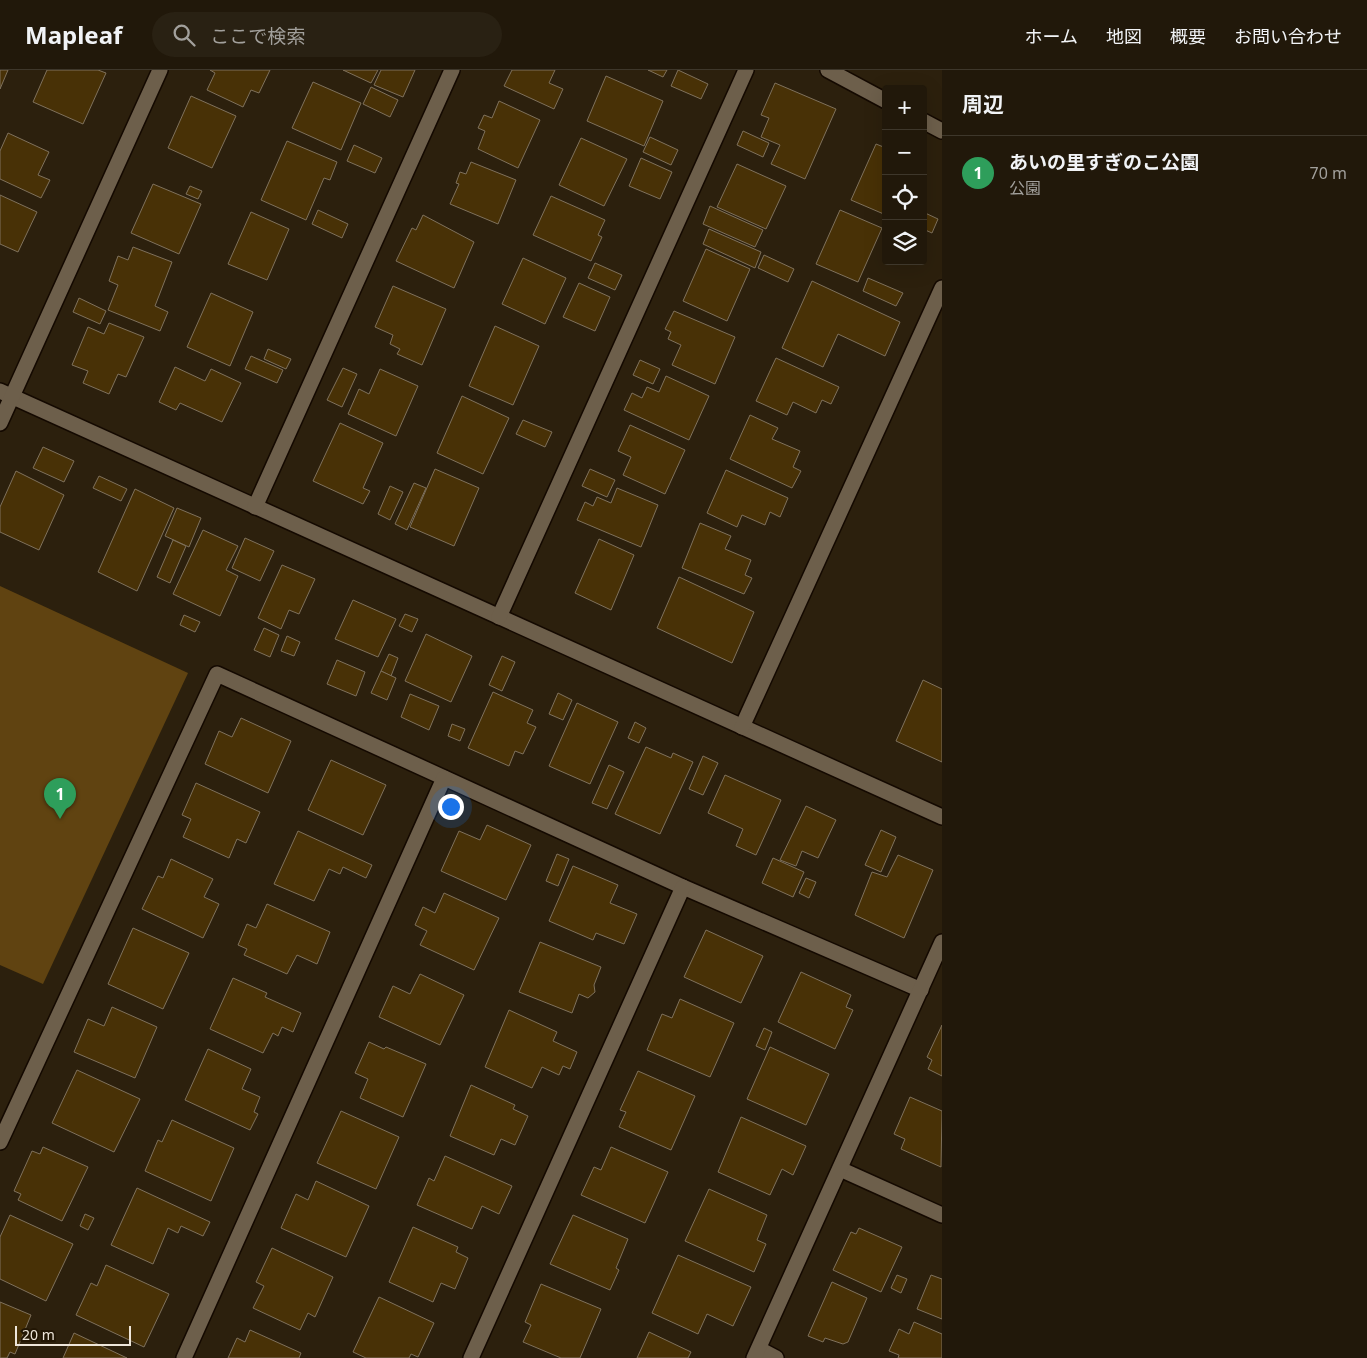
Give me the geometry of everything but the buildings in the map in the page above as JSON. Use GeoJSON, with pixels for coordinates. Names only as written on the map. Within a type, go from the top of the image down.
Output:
{"type":"FeatureCollection","features":[{"type":"Feature","properties":{"kind":"street"},"geometry":{"type":"LineString","coordinates":[[0,423],[6,394],[160,70]]}},
{"type":"Feature","properties":{"kind":"street"},"geometry":{"type":"LineString","coordinates":[[255,507],[452,70]]}},
{"type":"Feature","properties":{"kind":"street"},"geometry":{"type":"LineString","coordinates":[[499,617],[746,70]]}},
{"type":"Feature","properties":{"kind":"street"},"geometry":{"type":"LineString","coordinates":[[828,70],[882,99]]}},
{"type":"Feature","properties":{"kind":"street"},"geometry":{"type":"LineString","coordinates":[[927,123],[942,131]]}},
{"type":"Feature","properties":{"kind":"street"},"geometry":{"type":"LineString","coordinates":[[742,727],[942,288]]}},
{"type":"Feature","properties":{"kind":"street"},"geometry":{"type":"LineString","coordinates":[[6,394],[942,817]]}},
{"type":"Feature","properties":{"kind":"street"},"geometry":{"type":"LineString","coordinates":[[0,1142],[217,674],[683,887],[921,990]]}},
{"type":"Feature","properties":{"kind":"street"},"geometry":{"type":"LineString","coordinates":[[184,1358],[444,778]]}},
{"type":"Feature","properties":{"kind":"street"},"geometry":{"type":"LineString","coordinates":[[471,1358],[683,887]]}},
{"type":"Feature","properties":{"kind":"street"},"geometry":{"type":"LineString","coordinates":[[776,1358],[756,1353],[942,942]]}},
{"type":"Feature","properties":{"kind":"street"},"geometry":{"type":"LineString","coordinates":[[840,1169],[942,1215]]}},
{"type":"Feature","properties":{"kind":"shaded area"},"geometry":{"type":"Polygon","coordinates":[[[0,586],[188,673],[43,984],[0,965],[0,586]]]}},
{"type":"Feature","properties":{"kind":"place","name":"あいの里すぎのこ公園"},"geometry":{"type":"Point","coordinates":[60,819]}}]}
